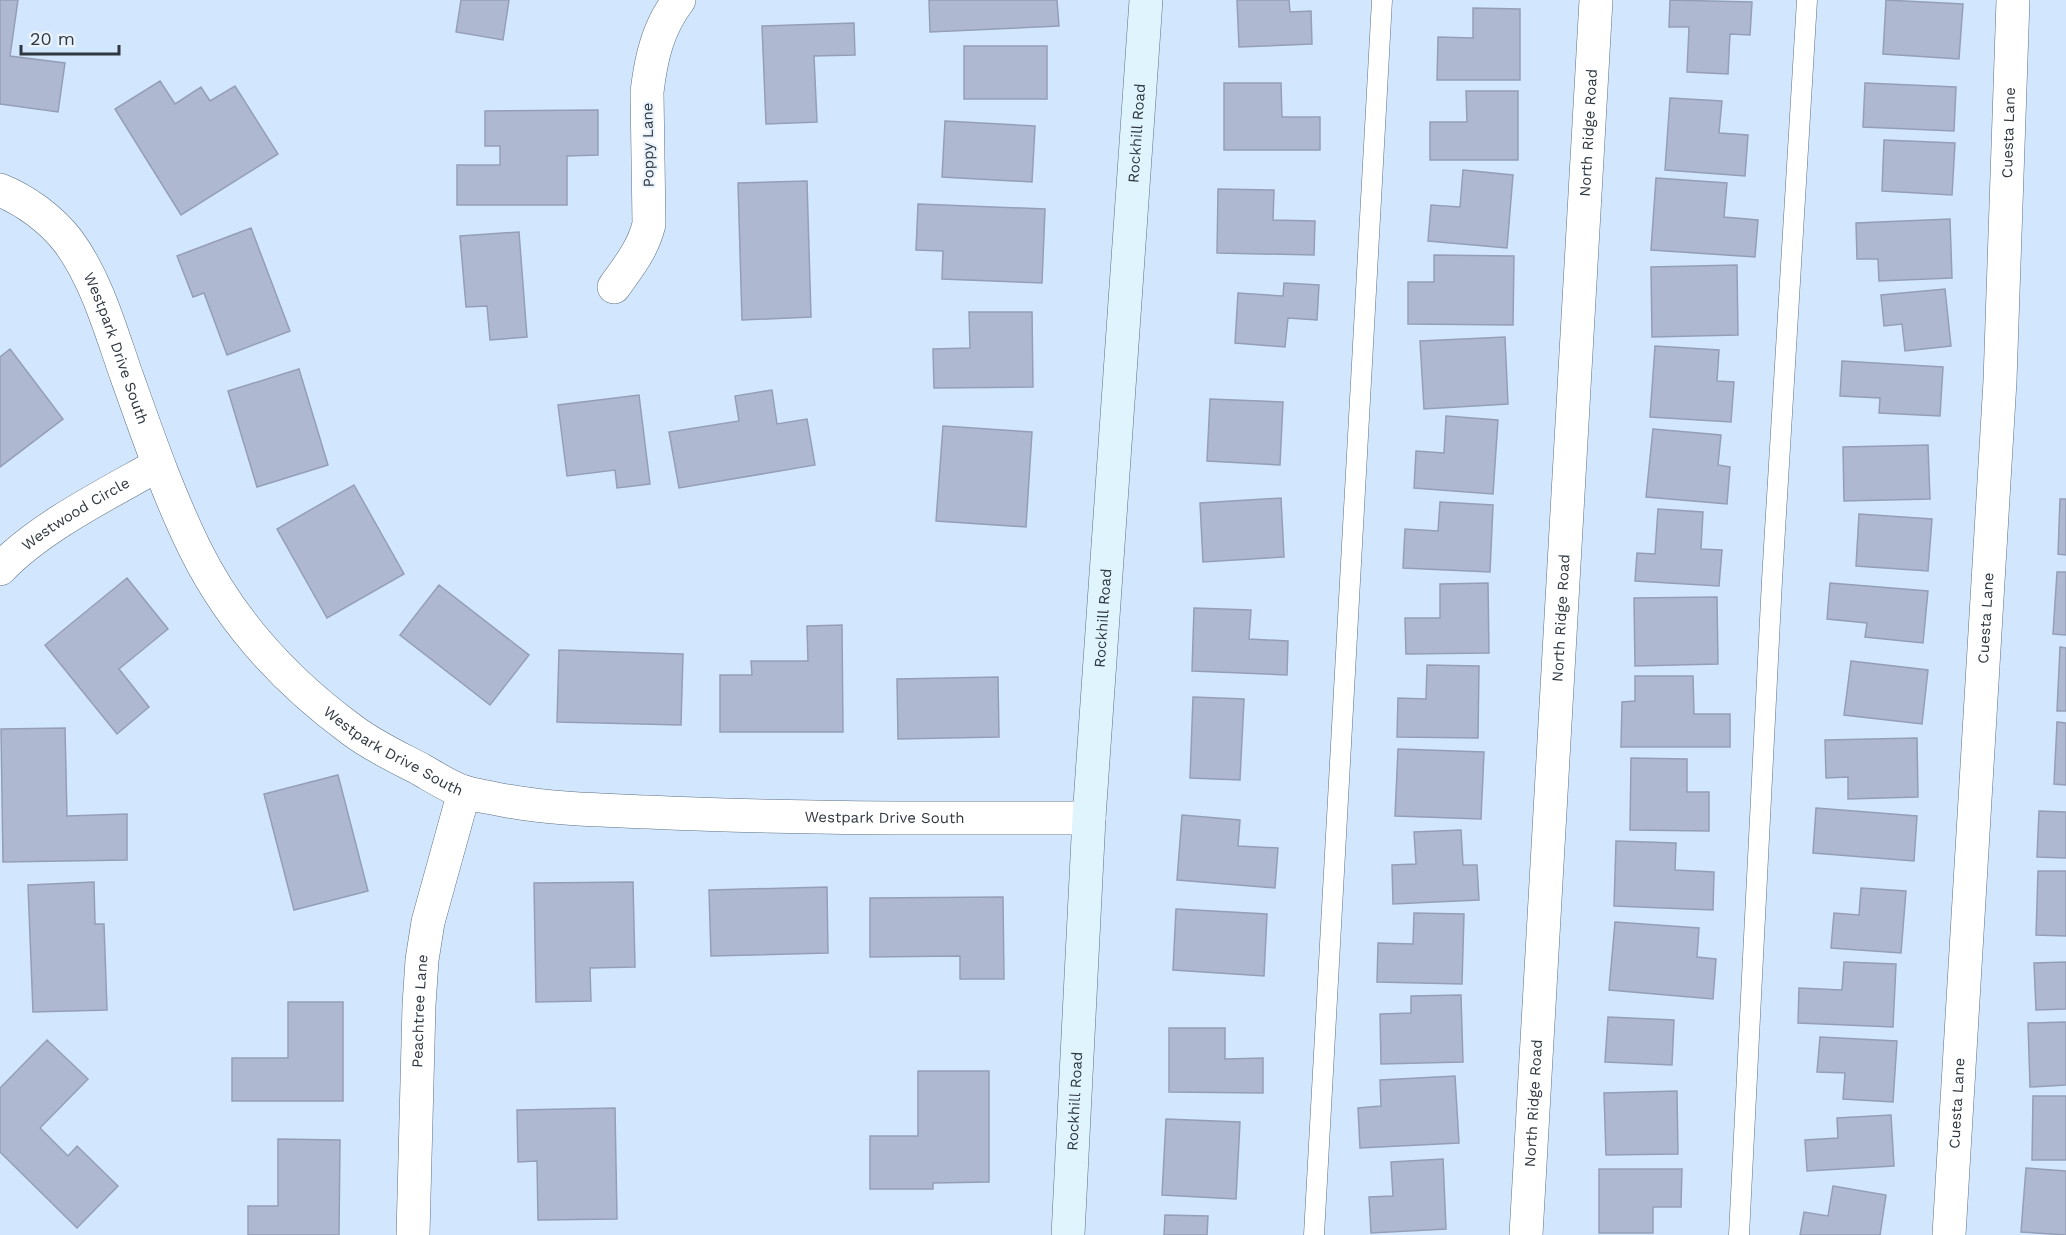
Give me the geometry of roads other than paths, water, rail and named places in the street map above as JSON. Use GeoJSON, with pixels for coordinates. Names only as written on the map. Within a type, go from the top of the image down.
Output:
{"type":"FeatureCollection","features":[{"type":"Feature","properties":{"kind":"street","name":"Poppy Lane"},"geometry":{"type":"LineString","coordinates":[[614,286],[638,255],[649,224],[647,92],[652,56],[660,32],[679,0]]}},
{"type":"Feature","properties":{"kind":"street","name":"Rockhill Road"},"geometry":{"type":"LineString","coordinates":[[1068,1235],[1089,818],[1146,0]]}},
{"type":"Feature","properties":{"kind":"street","name":"North Ridge Road"},"geometry":{"type":"LineString","coordinates":[[1526,1235],[1596,0]]}},
{"type":"Feature","properties":{"kind":"street","name":"Cuesta Lane"},"geometry":{"type":"LineString","coordinates":[[1949,1235],[1999,393],[2013,0]]}},
{"type":"Feature","properties":{"kind":"street","name":"Westpark Drive South"},"geometry":{"type":"LineString","coordinates":[[0,190],[11,194],[42,215],[67,240],[83,267],[104,311],[158,465],[196,552],[223,597],[253,639],[283,672],[353,731],[390,753],[464,792],[511,802],[581,809],[891,817],[1089,818]]}},
{"type":"Feature","properties":{"kind":"street","name":"Westwood Circle"},"geometry":{"type":"LineString","coordinates":[[0,569],[42,535],[72,515],[158,465]]}},
{"type":"Feature","properties":{"kind":"street","name":"Peachtree Lane"},"geometry":{"type":"LineString","coordinates":[[413,1235],[422,960],[429,922],[464,792]]}},
{"type":"Feature","properties":{"kind":"lane"},"geometry":{"type":"LineString","coordinates":[[1314,1235],[1382,0]]}},
{"type":"Feature","properties":{"kind":"lane"},"geometry":{"type":"LineString","coordinates":[[1739,1235],[1772,580],[1807,0]]}}]}
